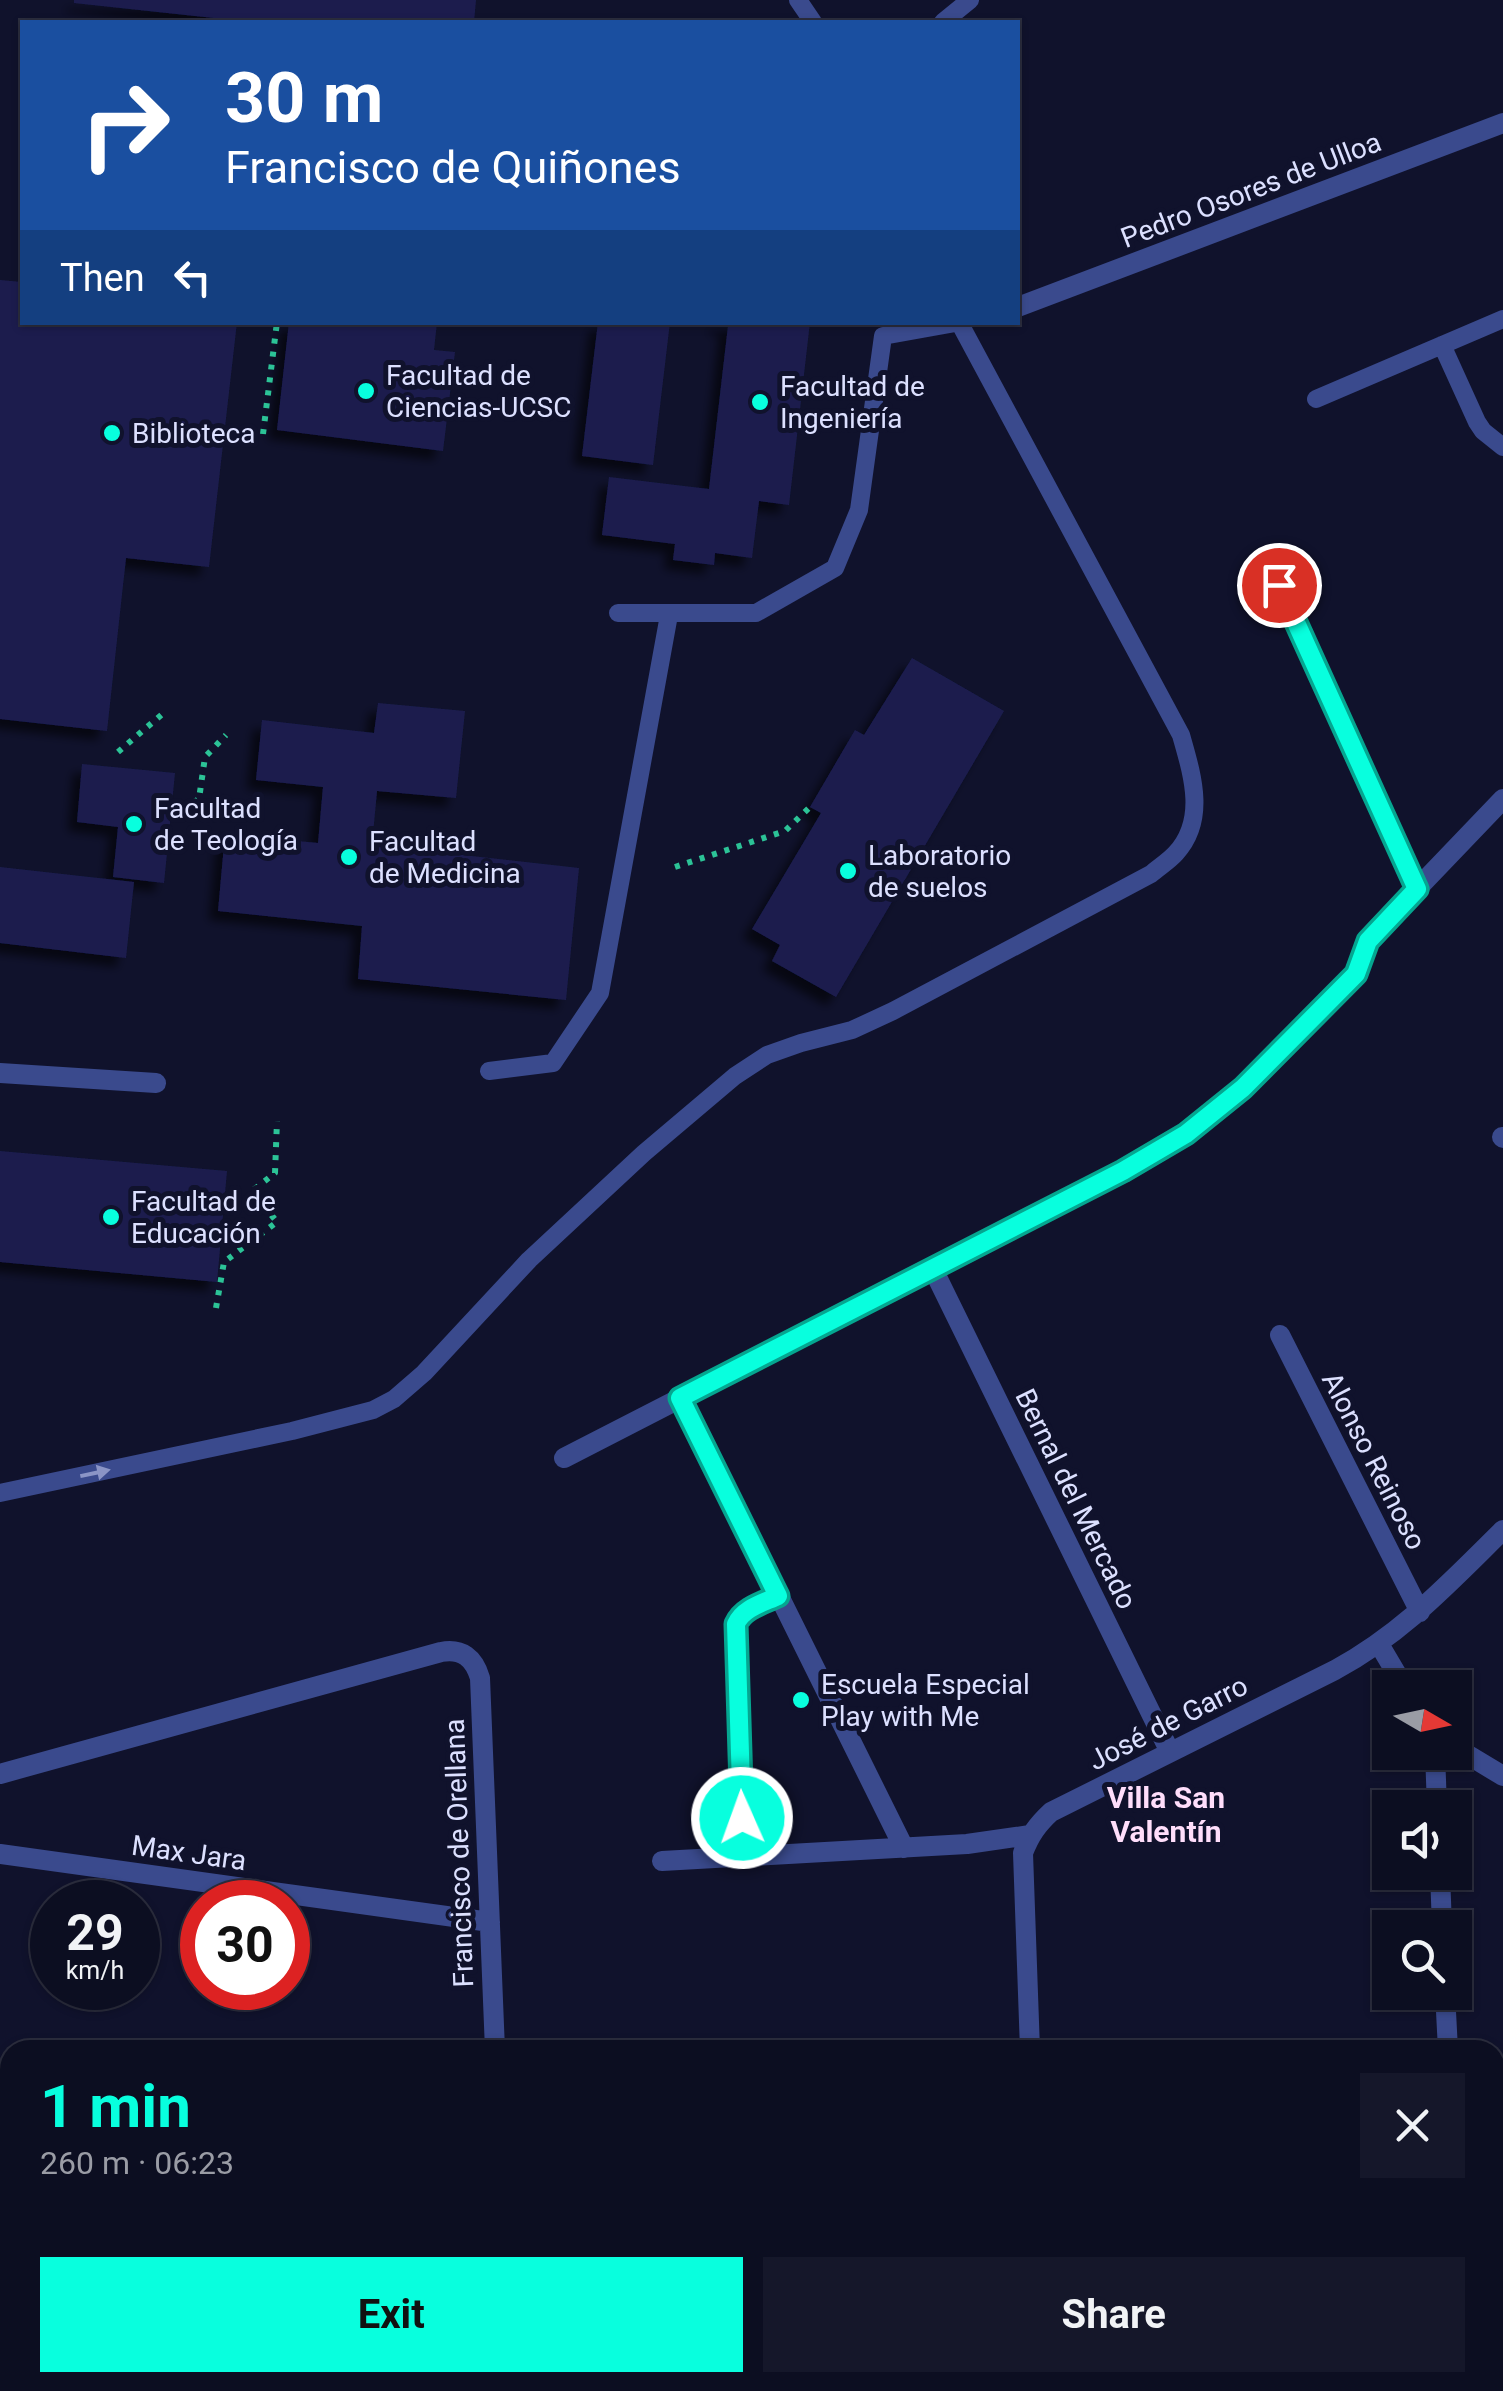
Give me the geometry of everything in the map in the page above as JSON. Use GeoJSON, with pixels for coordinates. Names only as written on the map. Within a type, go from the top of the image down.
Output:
{"type":"FeatureCollection","features":[{"type":"Feature","properties":{"kind":"street","name":"Pedro Osores de Ulloa"},"geometry":{"type":"LineString","coordinates":[[1020,306],[1503,123]]}},
{"type":"Feature","properties":{"kind":"street"},"geometry":{"type":"LineString","coordinates":[[1279,585],[1417,889]]}},
{"type":"Feature","properties":{"kind":"street"},"geometry":{"type":"LineString","coordinates":[[564,1458],[1155,1154],[1215,1112],[1356,974],[1368,941],[1503,800]]}},
{"type":"Feature","properties":{"kind":"street"},"geometry":{"type":"LineString","coordinates":[[0,1073],[156,1083]]}},
{"type":"Feature","properties":{"kind":"street","name":"Bernal del Mercado"},"geometry":{"type":"LineString","coordinates":[[932,1269],[1170,1752]]}},
{"type":"Feature","properties":{"kind":"street","name":"Alonso Reinoso"},"geometry":{"type":"LineString","coordinates":[[1280,1335],[1420,1612]]}},
{"type":"Feature","properties":{"kind":"street"},"geometry":{"type":"LineString","coordinates":[[680,1398],[904,1848]]}},
{"type":"Feature","properties":{"kind":"street","name":"José de Garro"},"geometry":{"type":"LineString","coordinates":[[1030,1835],[1051,1812],[1335,1670],[1379,1644],[1420,1612],[1503,1530]]}},
{"type":"Feature","properties":{"kind":"street"},"geometry":{"type":"LineString","coordinates":[[744,1856],[736,1624],[749,1610],[778,1596]]}},
{"type":"Feature","properties":{"kind":"street"},"geometry":{"type":"LineString","coordinates":[[1379,1644],[1394,1670]]}},
{"type":"Feature","properties":{"kind":"street","name":"Francisco de Orellana"},"geometry":{"type":"LineString","coordinates":[[0,1774],[440,1652],[460,1652],[470,1657],[480,1678],[495,2040]]}},
{"type":"Feature","properties":{"kind":"street"},"geometry":{"type":"LineString","coordinates":[[1472,1757],[1503,1776]]}},
{"type":"Feature","properties":{"kind":"street"},"geometry":{"type":"LineString","coordinates":[[662,1861],[904,1848],[1030,1835],[1023,1853],[1030,2040]]}},
{"type":"Feature","properties":{"kind":"street","name":"Max Jara"},"geometry":{"type":"LineString","coordinates":[[0,1854],[490,1922]]}},
{"type":"Feature","properties":{"kind":"street"},"geometry":{"type":"LineString","coordinates":[[1446,2010],[1447,2040]]}},
{"type":"Feature","properties":{"kind":"lane"},"geometry":{"type":"LineString","coordinates":[[945,20],[970,0]]}},
{"type":"Feature","properties":{"kind":"lane"},"geometry":{"type":"LineString","coordinates":[[1316,398],[1503,319]]}},
{"type":"Feature","properties":{"kind":"lane"},"geometry":{"type":"LineString","coordinates":[[618,613],[756,613],[834,568],[860,510],[884,336],[948,325]]}},
{"type":"Feature","properties":{"kind":"lane"},"geometry":{"type":"LineString","coordinates":[[0,1493],[292,1430],[373,1410],[394,1399],[529,1260],[734,1076],[768,1055],[801,1042],[852,1030],[893,1012],[1151,874],[1178,852],[1192,827],[1196,806],[1181,735],[961,325]]}},
{"type":"Feature","properties":{"kind":"lane"},"geometry":{"type":"LineString","coordinates":[[1442,345],[1477,422],[1483,432],[1503,447]]}},
{"type":"Feature","properties":{"kind":"lane"},"geometry":{"type":"LineString","coordinates":[[490,1071],[553,1063],[600,993],[669,614]]}},
{"type":"Feature","properties":{"kind":"path"},"geometry":{"type":"LineString","coordinates":[[263,434],[277,325]]}},
{"type":"Feature","properties":{"kind":"path"},"geometry":{"type":"LineString","coordinates":[[118,752],[166,710]]}},
{"type":"Feature","properties":{"kind":"path"},"geometry":{"type":"LineString","coordinates":[[182,809],[198,799],[205,757],[226,734]]}},
{"type":"Feature","properties":{"kind":"path"},"geometry":{"type":"LineString","coordinates":[[675,867],[785,831],[810,807]]}},
{"type":"Feature","properties":{"kind":"path"},"geometry":{"type":"LineString","coordinates":[[216,1308],[224,1262],[277,1222],[252,1191],[275,1173],[277,1122]]}},
{"type":"Feature","properties":{"kind":"building"},"geometry":{"type":"Polygon","coordinates":[[[476,0],[474,20],[232,20],[74,3],[476,0]]]}},
{"type":"Feature","properties":{"kind":"building","name":"Biblioteca"},"geometry":{"type":"Polygon","coordinates":[[[0,280],[20,282],[20,325],[237,325],[209,567],[126,558],[107,731],[0,719],[0,280]]]}},
{"type":"Feature","properties":{"kind":"building","name":"Facultad de Ciencias-UCSC"},"geometry":{"type":"Polygon","coordinates":[[[289,325],[437,325],[434,350],[455,352],[443,451],[277,430],[289,325]]]}},
{"type":"Feature","properties":{"kind":"building"},"geometry":{"type":"Polygon","coordinates":[[[598,325],[670,325],[653,465],[582,456],[598,325]]]}},
{"type":"Feature","properties":{"kind":"building","name":"Facultad de Ingeniería"},"geometry":{"type":"Polygon","coordinates":[[[717,325],[810,325],[789,505],[759,501],[752,558],[715,553],[714,565],[673,560],[675,544],[602,535],[609,477],[709,489],[728,326],[717,325]]]}},
{"type":"Feature","properties":{"kind":"building","name":"Laboratorio de suelos"},"geometry":{"type":"Polygon","coordinates":[[[912,658],[1004,711],[836,997],[772,961],[780,945],[752,929],[821,813],[810,807],[855,730],[864,735],[912,658]]]}},
{"type":"Feature","properties":{"kind":"building","name":"Facultad de Medicina"},"geometry":{"type":"Polygon","coordinates":[[[378,703],[465,711],[456,798],[377,791],[372,845],[579,868],[566,1000],[358,979],[362,926],[218,911],[225,834],[318,843],[323,787],[256,780],[262,720],[374,733],[378,703]]]}},
{"type":"Feature","properties":{"kind":"building","name":"Facultad de Teología"},"geometry":{"type":"Polygon","coordinates":[[[82,764],[175,773],[164,883],[113,877],[118,827],[77,822],[82,764]]]}},
{"type":"Feature","properties":{"kind":"building"},"geometry":{"type":"Polygon","coordinates":[[[0,867],[134,882],[126,958],[0,943],[0,867]]]}},
{"type":"Feature","properties":{"kind":"building","name":"Facultad de Educación"},"geometry":{"type":"Polygon","coordinates":[[[0,1151],[227,1171],[217,1282],[0,1262],[0,1151]]]}},
{"type":"Feature","properties":{"kind":"place","name":"Facultad de Ciencias-UCSC"},"geometry":{"type":"Point","coordinates":[366,391]}},
{"type":"Feature","properties":{"kind":"place","name":"Facultad de Ingeniería"},"geometry":{"type":"Point","coordinates":[760,402]}},
{"type":"Feature","properties":{"kind":"place","name":"Biblioteca"},"geometry":{"type":"Point","coordinates":[112,433]}},
{"type":"Feature","properties":{"kind":"place","name":"Facultad de Teología"},"geometry":{"type":"Point","coordinates":[134,824]}},
{"type":"Feature","properties":{"kind":"place","name":"Facultad de Medicina"},"geometry":{"type":"Point","coordinates":[349,857]}},
{"type":"Feature","properties":{"kind":"place","name":"Laboratorio de suelos"},"geometry":{"type":"Point","coordinates":[848,871]}},
{"type":"Feature","properties":{"kind":"place","name":"Facultad de Educación"},"geometry":{"type":"Point","coordinates":[111,1217]}},
{"type":"Feature","properties":{"kind":"place","name":"Escuela Especial Play with Me"},"geometry":{"type":"Point","coordinates":[801,1700]}},
{"type":"Feature","properties":{"kind":"district","name":"Villa San Valentín"},"geometry":{"type":"Point","coordinates":[1166,1814]}},
{"type":"Feature","properties":{"kind":"route"},"geometry":{"type":"LineString","coordinates":[[742,1818],[736,1624],[749,1610],[778,1596],[680,1398],[1123,1171],[1186,1134],[1243,1088],[1356,974],[1368,941],[1417,889],[1279,585]]}}]}
